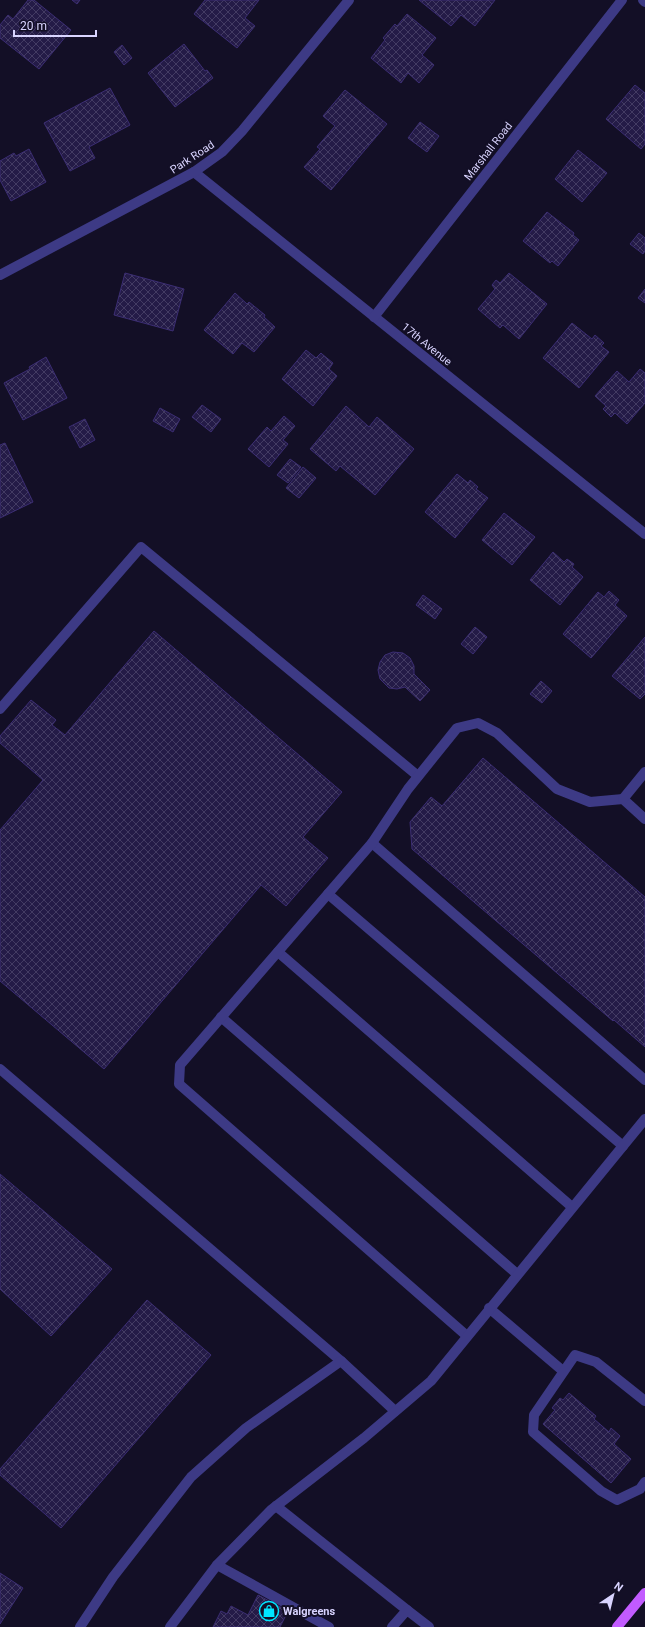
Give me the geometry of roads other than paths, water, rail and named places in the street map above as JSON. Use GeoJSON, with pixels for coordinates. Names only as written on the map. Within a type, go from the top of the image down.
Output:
{"type":"FeatureCollection","features":[{"type":"Feature","properties":{"kind":"main road"},"geometry":{"type":"LineString","coordinates":[[617,1627],[645,1593]]}},
{"type":"Feature","properties":{"kind":"street","name":"Park Road"},"geometry":{"type":"LineString","coordinates":[[0,275],[194,172],[222,152],[242,131],[349,0]]}},
{"type":"Feature","properties":{"kind":"street","name":"Marshall Road"},"geometry":{"type":"LineString","coordinates":[[374,317],[622,0]]}},
{"type":"Feature","properties":{"kind":"street","name":"17th Avenue"},"geometry":{"type":"LineString","coordinates":[[194,172],[645,534]]}},
{"type":"Feature","properties":{"kind":"street"},"geometry":{"type":"LineString","coordinates":[[0,709],[140,547],[418,776]]}},
{"type":"Feature","properties":{"kind":"street"},"geometry":{"type":"LineString","coordinates":[[467,1336],[179,1084],[180,1065],[372,843],[408,788],[457,728],[478,723],[497,733],[557,789],[590,802],[622,799],[645,772]]}},
{"type":"Feature","properties":{"kind":"street"},"geometry":{"type":"LineString","coordinates":[[622,799],[645,819]]}},
{"type":"Feature","properties":{"kind":"street"},"geometry":{"type":"LineString","coordinates":[[372,843],[645,1080]]}},
{"type":"Feature","properties":{"kind":"street"},"geometry":{"type":"LineString","coordinates":[[328,894],[623,1146]]}},
{"type":"Feature","properties":{"kind":"street"},"geometry":{"type":"LineString","coordinates":[[278,952],[572,1207]]}},
{"type":"Feature","properties":{"kind":"street"},"geometry":{"type":"LineString","coordinates":[[221,1017],[517,1274]]}},
{"type":"Feature","properties":{"kind":"street"},"geometry":{"type":"LineString","coordinates":[[0,1069],[341,1362],[395,1411]]}},
{"type":"Feature","properties":{"kind":"street"},"geometry":{"type":"LineString","coordinates":[[170,1627],[217,1565],[276,1506],[364,1438],[431,1381],[489,1308],[645,1119]]}},
{"type":"Feature","properties":{"kind":"street"},"geometry":{"type":"LineString","coordinates":[[489,1308],[563,1371]]}},
{"type":"Feature","properties":{"kind":"street"},"geometry":{"type":"LineString","coordinates":[[643,1488],[617,1500],[601,1490],[533,1432],[534,1416],[575,1355],[596,1362],[645,1401]]}},
{"type":"Feature","properties":{"kind":"street"},"geometry":{"type":"LineString","coordinates":[[80,1627],[113,1577],[191,1477],[246,1428],[341,1362]]}},
{"type":"Feature","properties":{"kind":"street"},"geometry":{"type":"LineString","coordinates":[[276,1506],[429,1627]]}},
{"type":"Feature","properties":{"kind":"street"},"geometry":{"type":"LineString","coordinates":[[217,1565],[329,1627]]}},
{"type":"Feature","properties":{"kind":"street"},"geometry":{"type":"LineString","coordinates":[[392,1627],[407,1610]]}},
{"type":"Feature","properties":{"kind":"place","name":"Walgreens"},"geometry":{"type":"Point","coordinates":[269,1611]}}]}
